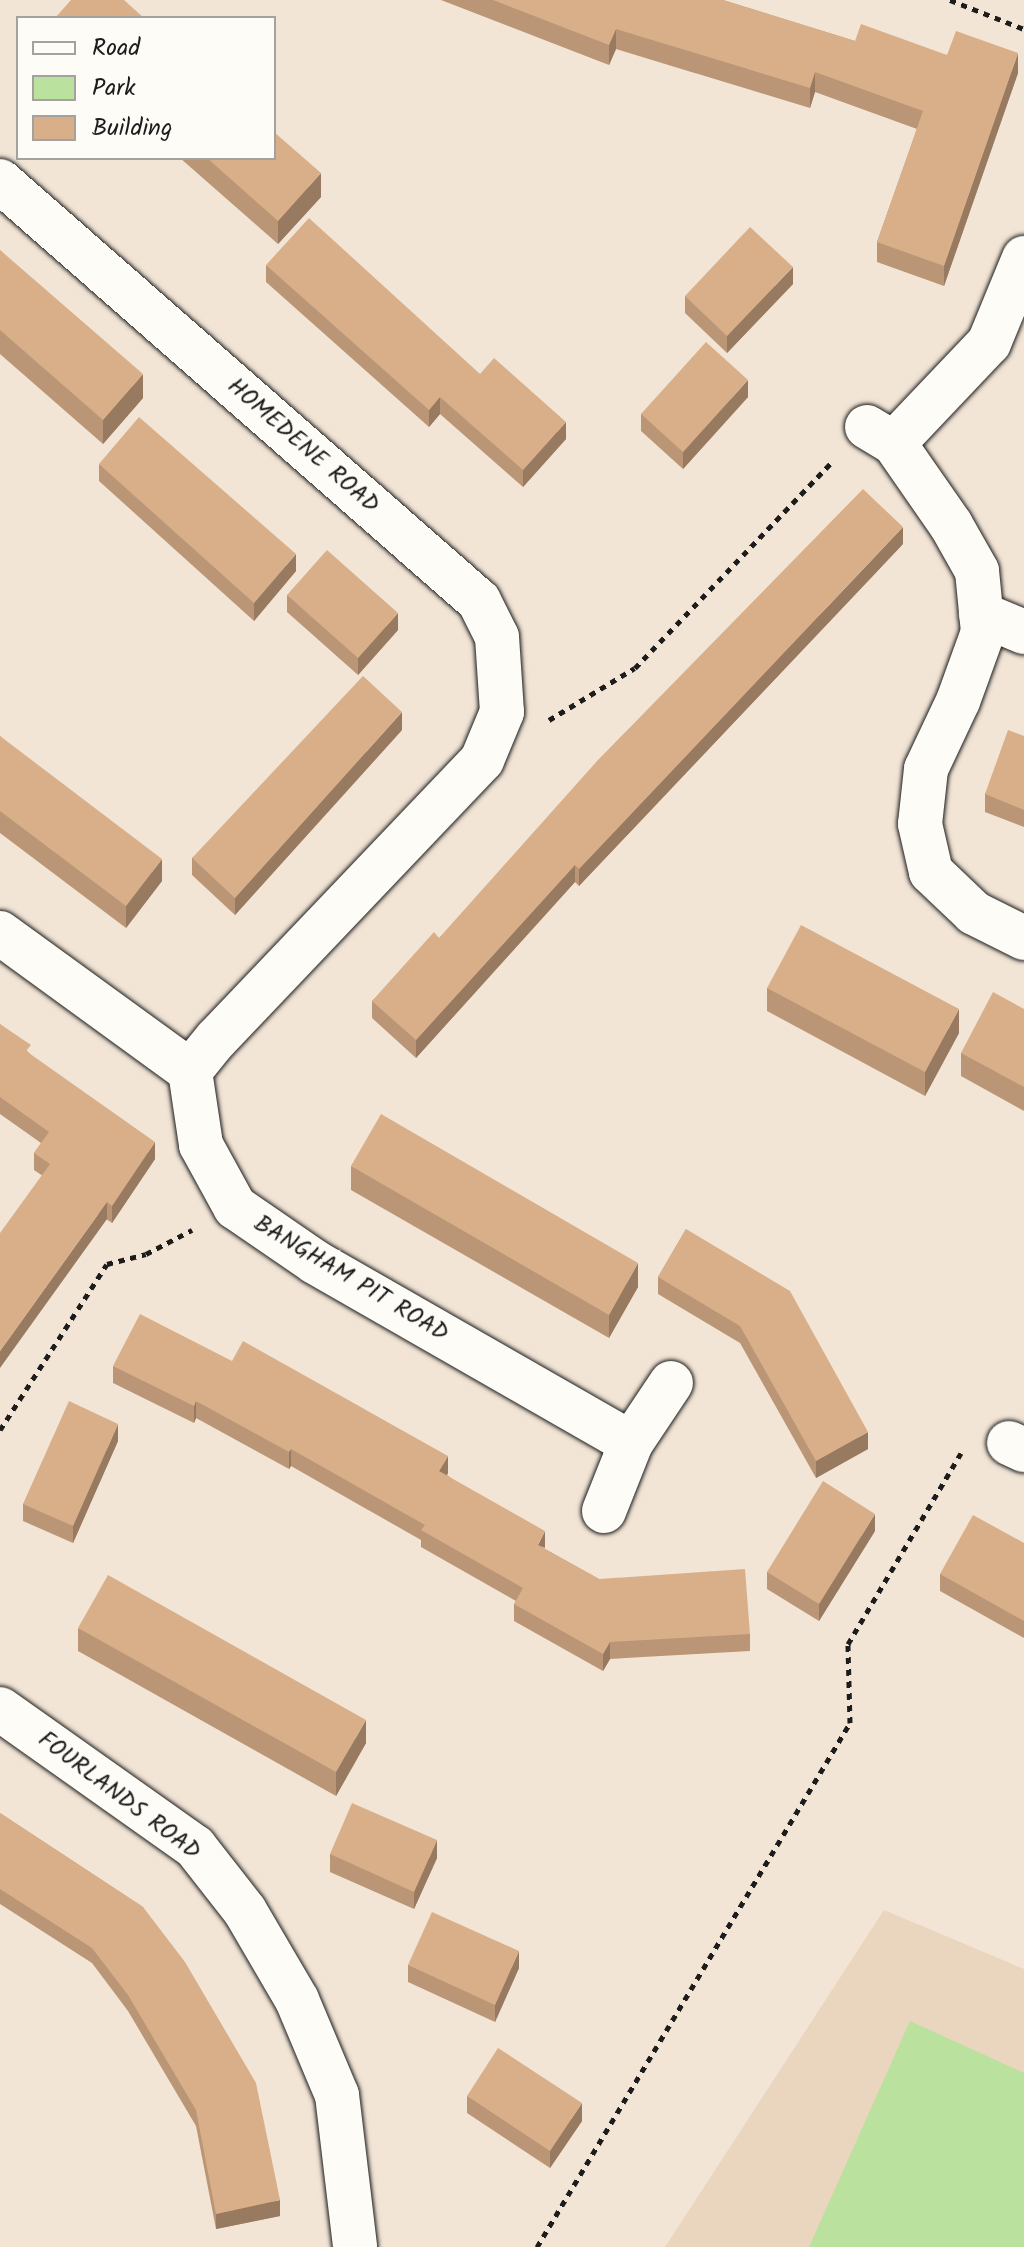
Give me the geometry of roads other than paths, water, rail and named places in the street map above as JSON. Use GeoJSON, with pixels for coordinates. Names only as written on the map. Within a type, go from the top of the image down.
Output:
{"type":"FeatureCollection","features":[{"type":"Feature","properties":{"kind":"street","name":"HOMEDENE ROAD"},"geometry":{"type":"LineString","coordinates":[[0,181],[479,601],[497,637],[502,712],[482,760],[216,1039],[190,1071]]}},
{"type":"Feature","properties":{"kind":"street"},"geometry":{"type":"LineString","coordinates":[[1024,258],[989,343],[881,435],[951,525],[977,571],[983,632],[926,769],[920,824],[931,872],[974,913],[1024,938]]}},
{"type":"Feature","properties":{"kind":"street"},"geometry":{"type":"LineString","coordinates":[[981,614],[1024,632]]}},
{"type":"Feature","properties":{"kind":"street"},"geometry":{"type":"LineString","coordinates":[[0,933],[190,1071]]}},
{"type":"Feature","properties":{"kind":"street","name":"BANGHAM PIT ROAD"},"geometry":{"type":"LineString","coordinates":[[190,1071],[201,1145],[235,1207],[315,1262],[631,1443]]}},
{"type":"Feature","properties":{"kind":"street"},"geometry":{"type":"LineString","coordinates":[[604,1511],[631,1443],[671,1383]]}},
{"type":"Feature","properties":{"kind":"street","name":"FOURLANDS ROAD"},"geometry":{"type":"LineString","coordinates":[[0,1709],[195,1847],[245,1911],[297,2000],[337,2095],[355,2247]]}}]}
